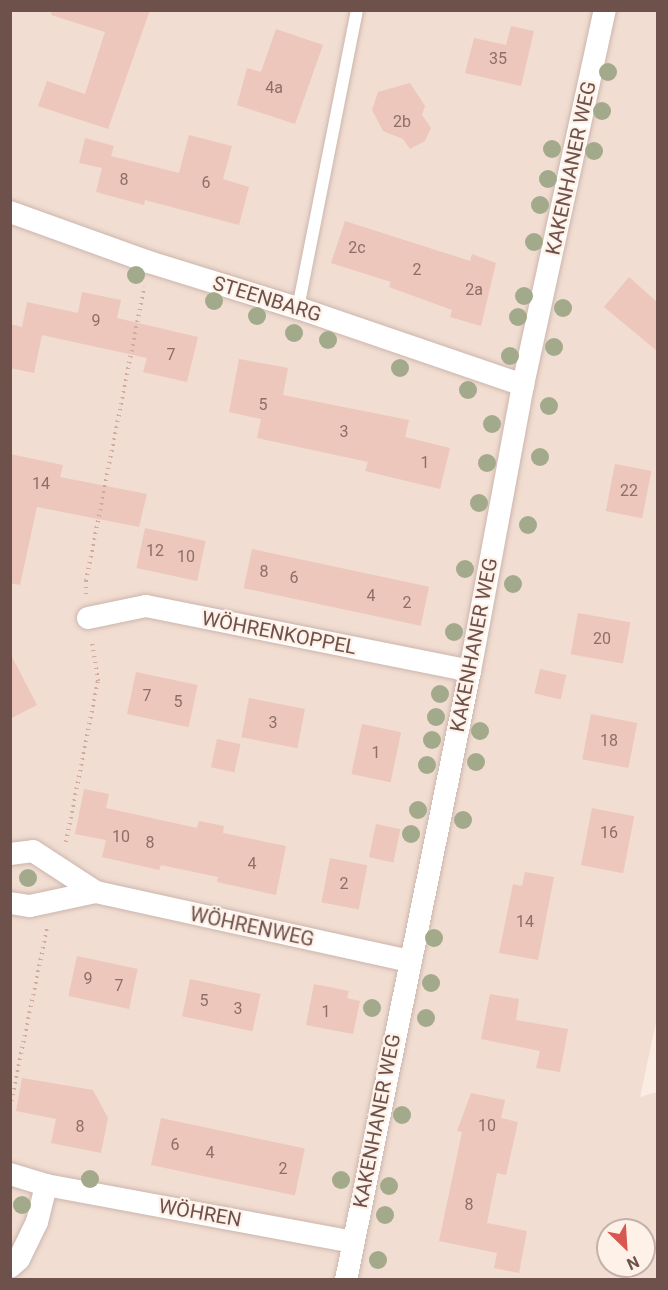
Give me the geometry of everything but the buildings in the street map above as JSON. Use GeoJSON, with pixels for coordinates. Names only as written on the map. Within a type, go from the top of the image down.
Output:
{"type":"FeatureCollection","features":[{"type":"Feature","properties":{"kind":"street","name":"KAKENHANER WEG"},"geometry":{"type":"LineString","coordinates":[[346,1280],[409,961],[470,671],[523,385],[605,10]]}},
{"type":"Feature","properties":{"kind":"street","name":"STEENBARG"},"geometry":{"type":"LineString","coordinates":[[10,212],[149,262],[298,308],[523,385]]}},
{"type":"Feature","properties":{"kind":"street","name":"WÖHRENKOPPEL"},"geometry":{"type":"LineString","coordinates":[[88,618],[146,606],[470,671]]}},
{"type":"Feature","properties":{"kind":"street","name":"WÖHRENWEG"},"geometry":{"type":"LineString","coordinates":[[10,854],[33,851],[96,892],[409,961]]}},
{"type":"Feature","properties":{"kind":"street","name":"WÖHRENWEG"},"geometry":{"type":"LineString","coordinates":[[10,903],[30,906],[96,892]]}},
{"type":"Feature","properties":{"kind":"street","name":"WÖHREN"},"geometry":{"type":"LineString","coordinates":[[10,1174],[46,1185],[353,1242]]}},
{"type":"Feature","properties":{"kind":"street"},"geometry":{"type":"LineString","coordinates":[[10,1266],[19,1259],[37,1222],[46,1185]]}},
{"type":"Feature","properties":{"kind":"lane"},"geometry":{"type":"LineString","coordinates":[[298,308],[357,10]]}},
{"type":"Feature","properties":{"kind":"path"},"geometry":{"type":"LineString","coordinates":[[88,618],[86,581],[149,262]]}},
{"type":"Feature","properties":{"kind":"shaded area"},"geometry":{"type":"Polygon","coordinates":[[[10,11],[657,11],[658,1013],[640,1097],[657,1092],[657,1279],[11,1279],[10,11]]]}}]}
